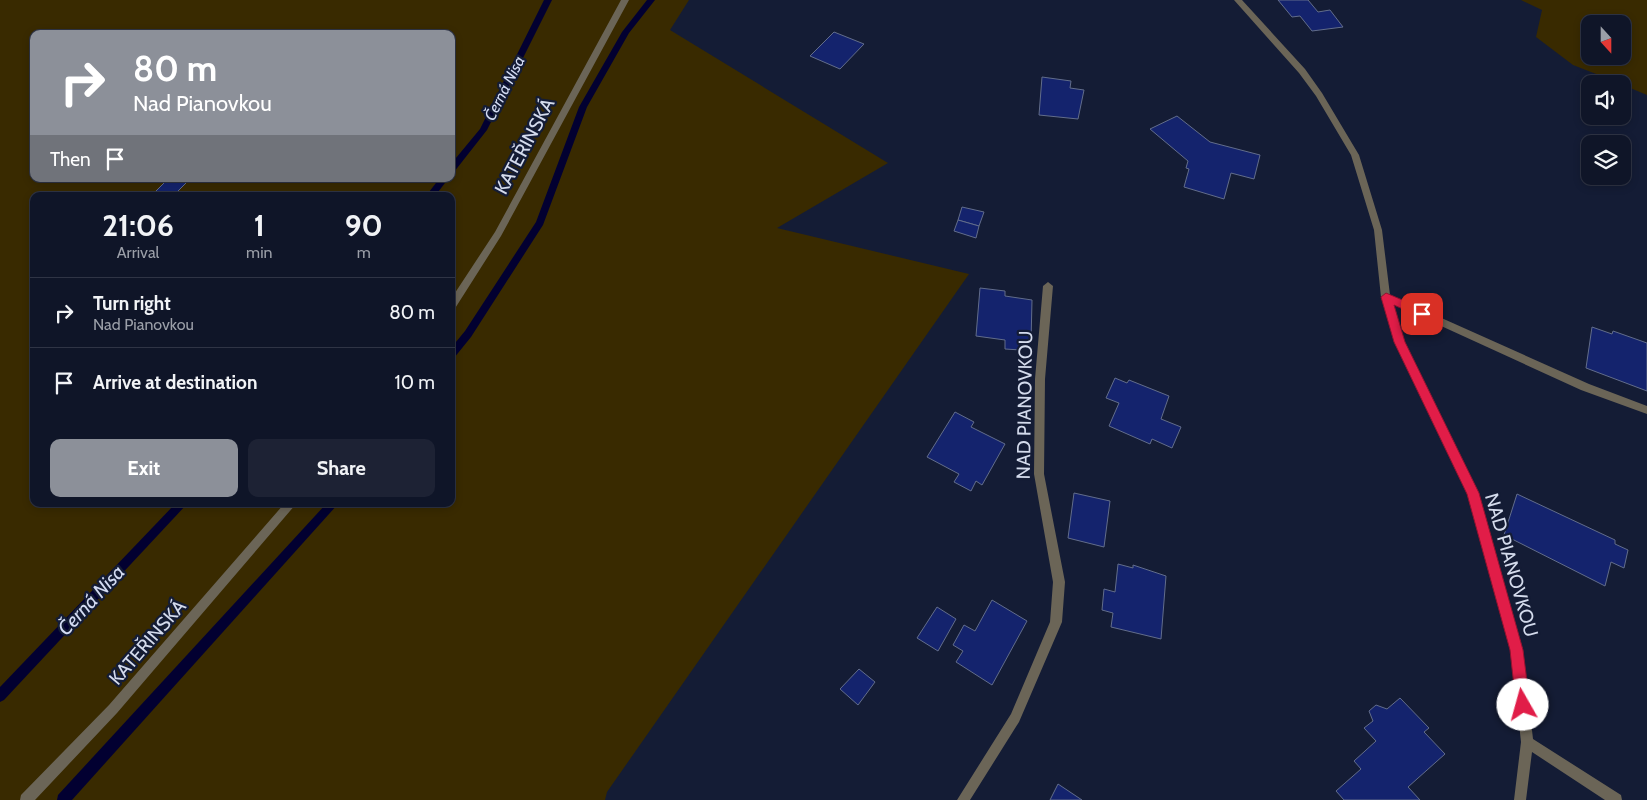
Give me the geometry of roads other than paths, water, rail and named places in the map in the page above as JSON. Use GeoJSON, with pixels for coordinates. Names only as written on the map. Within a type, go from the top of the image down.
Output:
{"type":"FeatureCollection","features":[{"type":"Feature","properties":{"kind":"street","name":"KATEŘINSKÁ"},"geometry":{"type":"LineString","coordinates":[[455,301],[498,234],[625,0]]}},
{"type":"Feature","properties":{"kind":"street","name":"NAD PIANOVKOU"},"geometry":{"type":"LineString","coordinates":[[1238,0],[1302,71],[1319,95],[1355,155],[1378,230],[1386,297],[1400,342],[1473,493],[1517,650],[1528,742],[1520,800]]}},
{"type":"Feature","properties":{"kind":"street","name":"NAD PIANOVKOU"},"geometry":{"type":"LineString","coordinates":[[963,800],[1015,718],[1056,622],[1059,582],[1039,474],[1040,379],[1048,286]]}},
{"type":"Feature","properties":{"kind":"street"},"geometry":{"type":"LineString","coordinates":[[1386,297],[1585,387],[1647,410]]}},
{"type":"Feature","properties":{"kind":"street","name":"KATEŘINSKÁ"},"geometry":{"type":"LineString","coordinates":[[26,800],[113,709],[288,507]]}},
{"type":"Feature","properties":{"kind":"street"},"geometry":{"type":"LineString","coordinates":[[1528,742],[1616,800]]}},
{"type":"Feature","properties":{"kind":"waterway","name":"Černá Nisa"},"geometry":{"type":"LineString","coordinates":[[455,165],[483,130],[548,0]]}},
{"type":"Feature","properties":{"kind":"waterway"},"geometry":{"type":"LineString","coordinates":[[455,350],[468,334],[540,223],[583,107],[626,32],[651,0]]}},
{"type":"Feature","properties":{"kind":"waterway","name":"Černá Nisa"},"geometry":{"type":"LineString","coordinates":[[433,192],[442,182]]}},
{"type":"Feature","properties":{"kind":"waterway","name":"Černá Nisa"},"geometry":{"type":"LineString","coordinates":[[0,696],[179,507]]}},
{"type":"Feature","properties":{"kind":"waterway"},"geometry":{"type":"LineString","coordinates":[[63,800],[330,507]]}}]}
